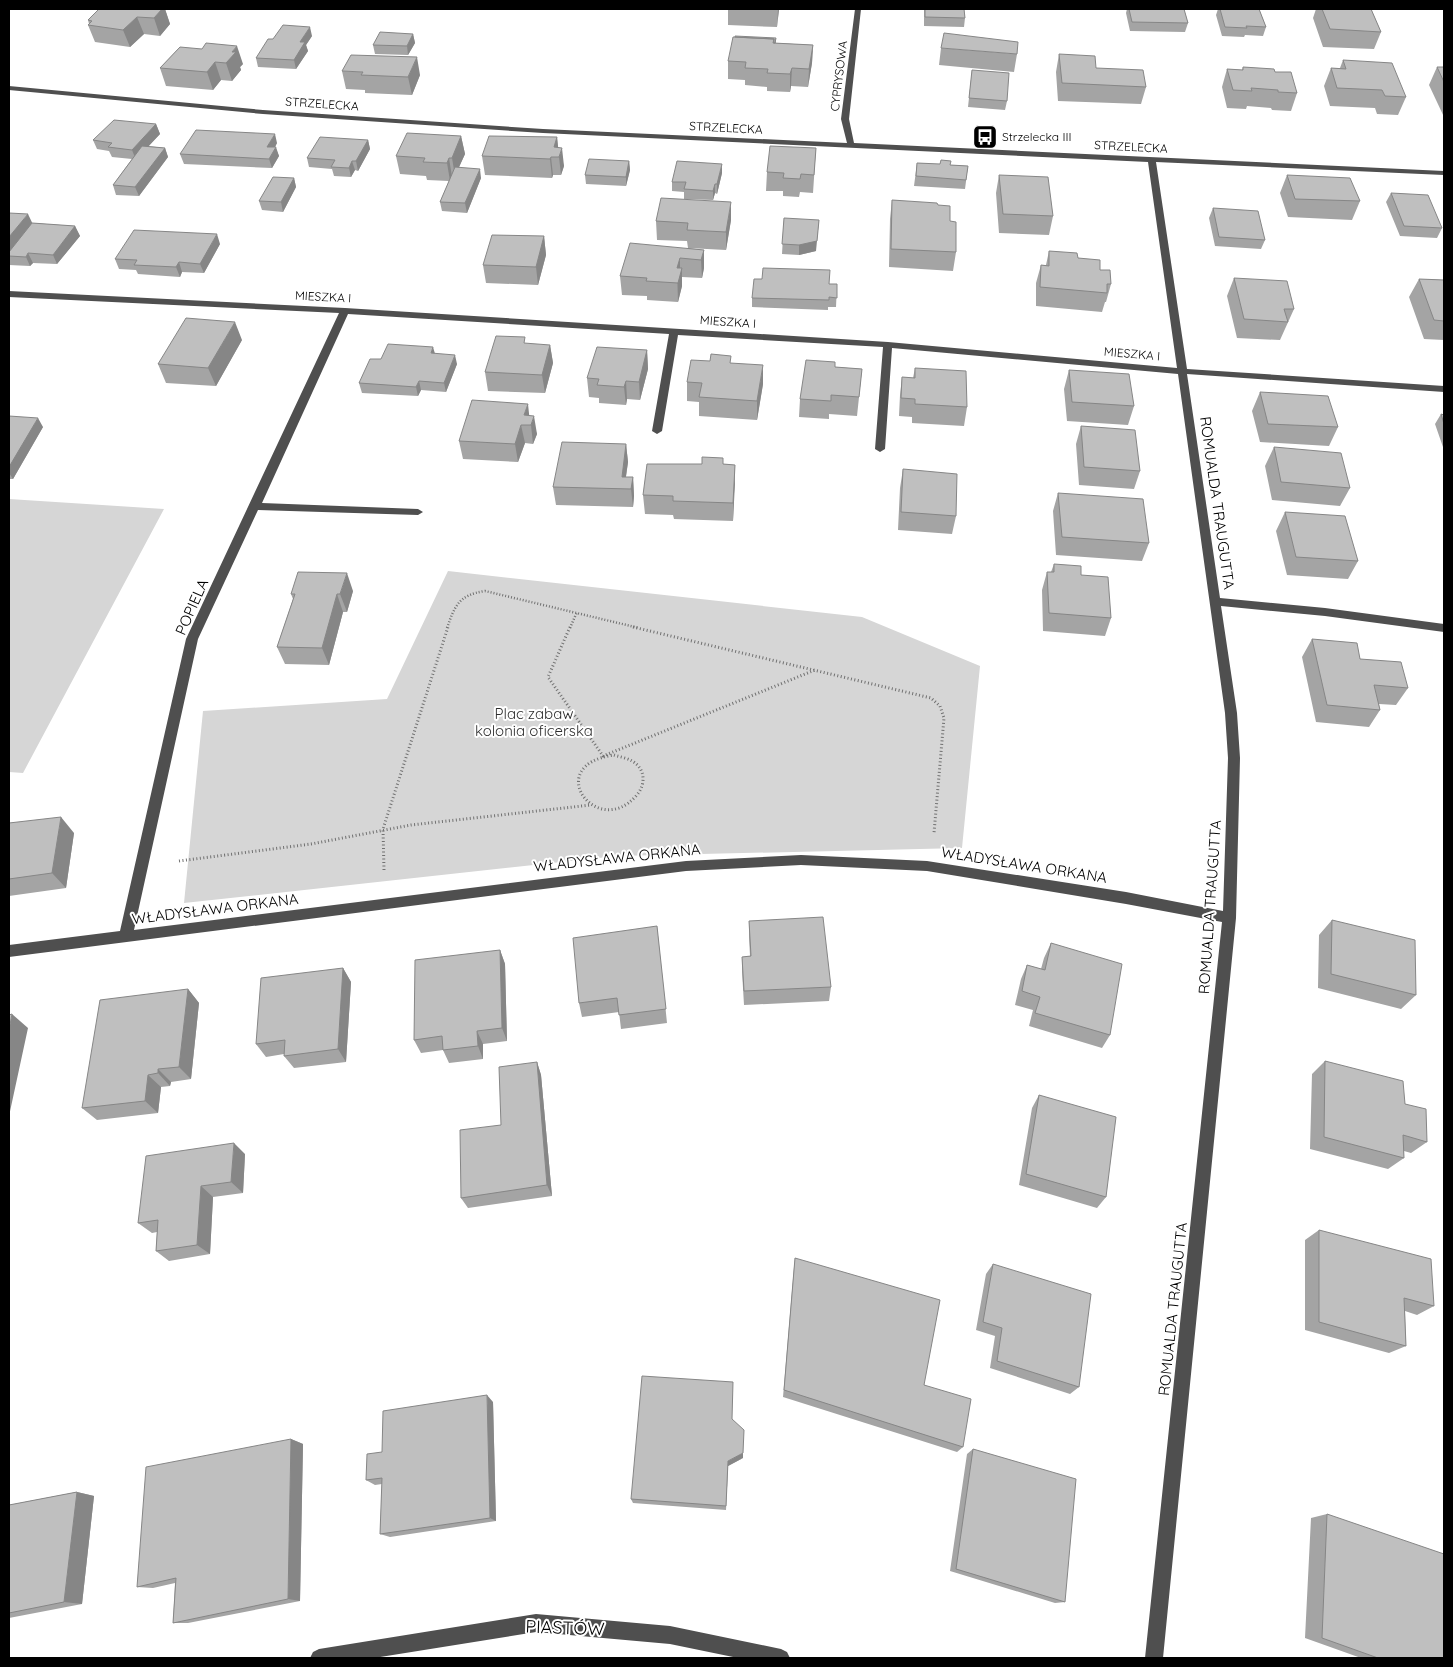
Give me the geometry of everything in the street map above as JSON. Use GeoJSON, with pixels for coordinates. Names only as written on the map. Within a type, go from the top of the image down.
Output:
{"type":"FeatureCollection","features":[{"type":"Feature","properties":{"kind":"street","name":"CYPRYSOWA"},"geometry":{"type":"LineString","coordinates":[[851,145],[845,119],[858,9]]}},
{"type":"Feature","properties":{"kind":"street","name":"STRZELECKA"},"geometry":{"type":"LineString","coordinates":[[9,88],[282,113],[543,131],[1444,173]]}},
{"type":"Feature","properties":{"kind":"street","name":"ROMUALDA TRAUGUTTA"},"geometry":{"type":"LineString","coordinates":[[1152,159],[1231,713],[1234,758],[1228,918],[1154,1658]]}},
{"type":"Feature","properties":{"kind":"street","name":"MIESZKA I"},"geometry":{"type":"LineString","coordinates":[[9,294],[345,311],[888,345],[1181,371],[1444,389]]}},
{"type":"Feature","properties":{"kind":"street","name":"POPIELA"},"geometry":{"type":"LineString","coordinates":[[126,936],[192,639],[345,311]]}},
{"type":"Feature","properties":{"kind":"street"},"geometry":{"type":"LineString","coordinates":[[658,430],[674,331]]}},
{"type":"Feature","properties":{"kind":"street"},"geometry":{"type":"LineString","coordinates":[[880,449],[888,345]]}},
{"type":"Feature","properties":{"kind":"street"},"geometry":{"type":"LineString","coordinates":[[255,506],[418,512]]}},
{"type":"Feature","properties":{"kind":"street"},"geometry":{"type":"LineString","coordinates":[[1215,601],[1325,612],[1444,628]]}},
{"type":"Feature","properties":{"kind":"street","name":"WŁADYSŁAWA ORKANA"},"geometry":{"type":"LineString","coordinates":[[9,951],[686,866],[801,860],[927,866],[1126,898],[1228,918]]}},
{"type":"Feature","properties":{"kind":"street","name":"PIASTÓW"},"geometry":{"type":"LineString","coordinates":[[319,1658],[536,1623],[670,1635],[781,1658]]}},
{"type":"Feature","properties":{"kind":"path"},"geometry":{"type":"LineString","coordinates":[[384,905],[383,829],[456,604],[468,595],[485,591],[931,698],[940,706],[944,718],[933,838]]}},
{"type":"Feature","properties":{"kind":"path"},"geometry":{"type":"LineString","coordinates":[[577,612],[548,678],[603,756]]}},
{"type":"Feature","properties":{"kind":"path"},"geometry":{"type":"LineString","coordinates":[[591,805],[584,799],[577,783],[579,774],[592,760],[816,670]]}},
{"type":"Feature","properties":{"kind":"path"},"geometry":{"type":"LineString","coordinates":[[183,861],[311,844],[383,829],[591,805],[612,809],[623,807],[641,794],[645,785],[645,776],[641,768],[634,761],[614,755],[603,756]]}},
{"type":"Feature","properties":{"kind":"green space"},"geometry":{"type":"Polygon","coordinates":[[[9,499],[164,509],[23,773],[9,772],[9,499]]]}},
{"type":"Feature","properties":{"kind":"green space","name":"Plac zabaw kolonia oficerska"},"geometry":{"type":"Polygon","coordinates":[[[448,571],[862,617],[980,666],[962,848],[617,856],[184,903],[203,711],[387,699],[448,571]]]}},
{"type":"Feature","properties":{"kind":"building"},"geometry":{"type":"Polygon","coordinates":[[[99,9],[162,9],[154,18],[137,17],[123,30],[88,25],[92,21],[88,20],[99,9]]]}},
{"type":"Feature","properties":{"kind":"building"},"geometry":{"type":"Polygon","coordinates":[[[925,9],[964,9],[965,18],[925,17],[925,9]]]}},
{"type":"Feature","properties":{"kind":"building"},"geometry":{"type":"Polygon","coordinates":[[[1129,9],[1184,9],[1188,23],[1132,22],[1129,9]]]}},
{"type":"Feature","properties":{"kind":"building"},"geometry":{"type":"Polygon","coordinates":[[[1220,9],[1259,9],[1266,27],[1225,27],[1220,9]]]}},
{"type":"Feature","properties":{"kind":"building"},"geometry":{"type":"Polygon","coordinates":[[[1322,9],[1371,9],[1381,32],[1330,29],[1322,9]]]}},
{"type":"Feature","properties":{"kind":"building"},"geometry":{"type":"Polygon","coordinates":[[[283,25],[310,27],[300,42],[305,42],[294,60],[256,58],[268,39],[273,39],[283,25]]]}},
{"type":"Feature","properties":{"kind":"building"},"geometry":{"type":"Polygon","coordinates":[[[380,32],[413,34],[407,46],[373,45],[380,32]]]}},
{"type":"Feature","properties":{"kind":"building"},"geometry":{"type":"Polygon","coordinates":[[[944,33],[1018,42],[1017,54],[941,48],[944,33]]]}},
{"type":"Feature","properties":{"kind":"building"},"geometry":{"type":"Polygon","coordinates":[[[735,36],[776,38],[774,43],[774,39],[735,36]]]}},
{"type":"Feature","properties":{"kind":"building"},"geometry":{"type":"Polygon","coordinates":[[[733,37],[774,39],[773,43],[813,45],[809,69],[792,68],[790,74],[767,73],[768,69],[745,68],[746,62],[728,61],[733,37]]]}},
{"type":"Feature","properties":{"kind":"building"},"geometry":{"type":"Polygon","coordinates":[[[206,43],[237,46],[232,52],[236,52],[226,63],[215,62],[207,72],[160,68],[180,47],[202,49],[206,43]]]}},
{"type":"Feature","properties":{"kind":"building"},"geometry":{"type":"Polygon","coordinates":[[[1059,54],[1095,56],[1096,68],[1143,70],[1146,87],[1062,83],[1059,54]]]}},
{"type":"Feature","properties":{"kind":"building"},"geometry":{"type":"Polygon","coordinates":[[[351,55],[417,57],[408,77],[361,75],[363,72],[342,71],[351,55]]]}},
{"type":"Feature","properties":{"kind":"building"},"geometry":{"type":"Polygon","coordinates":[[[1343,60],[1392,63],[1406,97],[1385,96],[1382,90],[1337,88],[1331,68],[1346,69],[1343,60]]]}},
{"type":"Feature","properties":{"kind":"building"},"geometry":{"type":"Polygon","coordinates":[[[1243,67],[1274,69],[1275,72],[1291,72],[1297,93],[1251,88],[1252,91],[1233,90],[1227,69],[1243,70],[1243,67]]]}},
{"type":"Feature","properties":{"kind":"building"},"geometry":{"type":"Polygon","coordinates":[[[1437,67],[1444,67],[1444,82],[1437,67]]]}},
{"type":"Feature","properties":{"kind":"building"},"geometry":{"type":"Polygon","coordinates":[[[972,70],[1009,73],[1007,101],[969,98],[972,70]]]}},
{"type":"Feature","properties":{"kind":"building"},"geometry":{"type":"Polygon","coordinates":[[[114,120],[156,124],[132,150],[108,147],[112,143],[93,140],[114,120]]]}},
{"type":"Feature","properties":{"kind":"building"},"geometry":{"type":"Polygon","coordinates":[[[196,130],[275,134],[267,147],[276,147],[269,159],[180,154],[196,130]]]}},
{"type":"Feature","properties":{"kind":"building"},"geometry":{"type":"Polygon","coordinates":[[[407,133],[461,136],[452,158],[449,158],[447,163],[423,162],[425,158],[396,156],[407,133]]]}},
{"type":"Feature","properties":{"kind":"building"},"geometry":{"type":"Polygon","coordinates":[[[489,136],[557,137],[554,147],[562,148],[559,157],[551,157],[550,159],[482,156],[489,136]]]}},
{"type":"Feature","properties":{"kind":"building"},"geometry":{"type":"Polygon","coordinates":[[[320,137],[368,140],[356,161],[352,161],[349,168],[331,167],[335,160],[307,158],[320,137]]]}},
{"type":"Feature","properties":{"kind":"building"},"geometry":{"type":"Polygon","coordinates":[[[142,146],[165,148],[135,187],[113,185],[142,146]]]}},
{"type":"Feature","properties":{"kind":"building"},"geometry":{"type":"Polygon","coordinates":[[[770,146],[816,148],[814,175],[801,174],[800,179],[783,178],[784,173],[767,172],[770,146]]]}},
{"type":"Feature","properties":{"kind":"building"},"geometry":{"type":"Polygon","coordinates":[[[589,159],[629,161],[626,177],[585,175],[589,159]]]}},
{"type":"Feature","properties":{"kind":"building"},"geometry":{"type":"Polygon","coordinates":[[[941,160],[951,161],[950,165],[968,166],[966,180],[916,176],[917,163],[940,164],[941,160]]]}},
{"type":"Feature","properties":{"kind":"building"},"geometry":{"type":"Polygon","coordinates":[[[677,161],[722,164],[717,184],[715,184],[713,191],[684,189],[686,182],[672,182],[677,161]]]}},
{"type":"Feature","properties":{"kind":"building"},"geometry":{"type":"Polygon","coordinates":[[[455,167],[480,169],[465,203],[440,202],[455,167]]]}},
{"type":"Feature","properties":{"kind":"building"},"geometry":{"type":"Polygon","coordinates":[[[999,175],[1048,177],[1053,216],[1003,214],[999,175]]]}},
{"type":"Feature","properties":{"kind":"building"},"geometry":{"type":"Polygon","coordinates":[[[1287,175],[1350,178],[1360,201],[1295,199],[1287,175]]]}},
{"type":"Feature","properties":{"kind":"building"},"geometry":{"type":"Polygon","coordinates":[[[273,177],[294,178],[281,202],[259,201],[273,177]]]}},
{"type":"Feature","properties":{"kind":"building"},"geometry":{"type":"Polygon","coordinates":[[[1391,193],[1428,195],[1442,228],[1404,226],[1391,193]]]}},
{"type":"Feature","properties":{"kind":"building"},"geometry":{"type":"Polygon","coordinates":[[[661,198],[731,202],[726,232],[687,230],[688,223],[656,221],[661,198]]]}},
{"type":"Feature","properties":{"kind":"building"},"geometry":{"type":"Polygon","coordinates":[[[892,200],[937,203],[938,205],[950,206],[950,221],[956,222],[956,252],[891,249],[892,200]]]}},
{"type":"Feature","properties":{"kind":"building"},"geometry":{"type":"Polygon","coordinates":[[[1213,208],[1258,211],[1265,240],[1219,237],[1213,208]]]}},
{"type":"Feature","properties":{"kind":"building"},"geometry":{"type":"Polygon","coordinates":[[[9,213],[28,214],[9,237],[9,213]]]}},
{"type":"Feature","properties":{"kind":"building"},"geometry":{"type":"Polygon","coordinates":[[[784,218],[819,220],[817,241],[799,245],[782,244],[784,218]]]}},
{"type":"Feature","properties":{"kind":"building"},"geometry":{"type":"Polygon","coordinates":[[[32,223],[75,226],[53,255],[28,253],[26,257],[9,256],[9,252],[32,223]]]}},
{"type":"Feature","properties":{"kind":"building"},"geometry":{"type":"Polygon","coordinates":[[[134,230],[217,234],[200,264],[179,262],[176,267],[134,265],[137,260],[115,259],[134,230]]]}},
{"type":"Feature","properties":{"kind":"building"},"geometry":{"type":"Polygon","coordinates":[[[492,235],[544,236],[536,267],[483,265],[492,235]]]}},
{"type":"Feature","properties":{"kind":"building"},"geometry":{"type":"Polygon","coordinates":[[[630,243],[704,250],[701,260],[680,258],[677,268],[682,268],[678,283],[646,281],[647,278],[620,276],[630,243]]]}},
{"type":"Feature","properties":{"kind":"building"},"geometry":{"type":"Polygon","coordinates":[[[1049,251],[1077,253],[1078,258],[1100,260],[1100,270],[1110,270],[1111,284],[1107,284],[1107,293],[1040,287],[1041,265],[1049,266],[1049,251]]]}},
{"type":"Feature","properties":{"kind":"building"},"geometry":{"type":"Polygon","coordinates":[[[763,268],[830,270],[829,284],[837,284],[837,298],[829,297],[829,300],[752,298],[754,279],[762,279],[763,268]]]}},
{"type":"Feature","properties":{"kind":"building"},"geometry":{"type":"Polygon","coordinates":[[[1234,278],[1287,281],[1294,309],[1284,309],[1288,322],[1244,319],[1234,278]]]}},
{"type":"Feature","properties":{"kind":"building"},"geometry":{"type":"Polygon","coordinates":[[[1419,279],[1444,280],[1444,321],[1434,320],[1419,279]]]}},
{"type":"Feature","properties":{"kind":"building"},"geometry":{"type":"Polygon","coordinates":[[[186,318],[235,322],[208,368],[158,364],[186,318]]]}},
{"type":"Feature","properties":{"kind":"building"},"geometry":{"type":"Polygon","coordinates":[[[496,336],[525,337],[524,343],[550,345],[542,375],[485,372],[496,336]]]}},
{"type":"Feature","properties":{"kind":"building"},"geometry":{"type":"Polygon","coordinates":[[[388,344],[433,347],[431,353],[455,355],[444,383],[419,381],[416,387],[359,383],[370,359],[381,359],[388,344]]]}},
{"type":"Feature","properties":{"kind":"building"},"geometry":{"type":"Polygon","coordinates":[[[597,347],[647,350],[639,382],[626,381],[624,387],[597,385],[599,379],[587,378],[597,347]]]}},
{"type":"Feature","properties":{"kind":"building"},"geometry":{"type":"Polygon","coordinates":[[[711,354],[731,356],[730,363],[763,365],[757,401],[699,397],[702,383],[687,382],[691,360],[710,361],[711,354]]]}},
{"type":"Feature","properties":{"kind":"building"},"geometry":{"type":"Polygon","coordinates":[[[806,360],[835,362],[835,367],[862,369],[859,397],[831,395],[831,401],[800,399],[806,360]]]}},
{"type":"Feature","properties":{"kind":"building"},"geometry":{"type":"Polygon","coordinates":[[[915,368],[966,371],[967,407],[915,404],[915,399],[901,398],[902,377],[915,378],[915,368]]]}},
{"type":"Feature","properties":{"kind":"building"},"geometry":{"type":"Polygon","coordinates":[[[1069,370],[1129,374],[1134,406],[1072,402],[1069,370]]]}},
{"type":"Feature","properties":{"kind":"building"},"geometry":{"type":"Polygon","coordinates":[[[1260,392],[1328,396],[1338,427],[1268,424],[1260,392]]]}},
{"type":"Feature","properties":{"kind":"building"},"geometry":{"type":"Polygon","coordinates":[[[472,400],[528,404],[524,415],[534,416],[531,425],[521,425],[515,444],[459,441],[472,400]]]}},
{"type":"Feature","properties":{"kind":"building"},"geometry":{"type":"Polygon","coordinates":[[[9,416],[38,418],[9,467],[9,416]]]}},
{"type":"Feature","properties":{"kind":"building"},"geometry":{"type":"Polygon","coordinates":[[[1081,426],[1135,430],[1140,471],[1084,467],[1081,426]]]}},
{"type":"Feature","properties":{"kind":"building"},"geometry":{"type":"Polygon","coordinates":[[[562,442],[626,444],[622,477],[633,477],[631,489],[553,487],[562,442]]]}},
{"type":"Feature","properties":{"kind":"building"},"geometry":{"type":"Polygon","coordinates":[[[1274,447],[1341,453],[1350,488],[1281,482],[1274,447]]]}},
{"type":"Feature","properties":{"kind":"building"},"geometry":{"type":"Polygon","coordinates":[[[702,457],[723,458],[723,464],[735,465],[733,503],[673,501],[673,496],[643,495],[647,464],[702,464],[702,457]]]}},
{"type":"Feature","properties":{"kind":"building"},"geometry":{"type":"Polygon","coordinates":[[[903,469],[957,474],[956,516],[901,512],[903,469]]]}},
{"type":"Feature","properties":{"kind":"building"},"geometry":{"type":"Polygon","coordinates":[[[1058,493],[1143,499],[1149,543],[1062,537],[1058,493]]]}},
{"type":"Feature","properties":{"kind":"building"},"geometry":{"type":"Polygon","coordinates":[[[1285,512],[1345,516],[1358,561],[1296,557],[1285,512]]]}},
{"type":"Feature","properties":{"kind":"building"},"geometry":{"type":"Polygon","coordinates":[[[1054,564],[1081,566],[1081,575],[1108,577],[1111,618],[1049,613],[1047,572],[1054,572],[1054,564]]]}},
{"type":"Feature","properties":{"kind":"building"},"geometry":{"type":"Polygon","coordinates":[[[298,572],[347,573],[340,594],[337,594],[322,648],[277,647],[295,594],[291,594],[298,572]]]}},
{"type":"Feature","properties":{"kind":"building"},"geometry":{"type":"Polygon","coordinates":[[[1312,639],[1357,643],[1360,659],[1401,662],[1408,688],[1374,685],[1380,710],[1327,705],[1312,639]]]}},
{"type":"Feature","properties":{"kind":"building"},"geometry":{"type":"Polygon","coordinates":[[[61,817],[52,873],[9,879],[9,823],[61,817]]]}},
{"type":"Feature","properties":{"kind":"building"},"geometry":{"type":"Polygon","coordinates":[[[823,917],[831,987],[744,991],[742,957],[751,956],[749,921],[823,917]]]}},
{"type":"Feature","properties":{"kind":"building"},"geometry":{"type":"Polygon","coordinates":[[[1332,920],[1415,940],[1416,995],[1331,974],[1332,920]]]}},
{"type":"Feature","properties":{"kind":"building"},"geometry":{"type":"Polygon","coordinates":[[[657,926],[666,1009],[619,1015],[617,998],[579,1003],[573,938],[657,926]]]}},
{"type":"Feature","properties":{"kind":"building"},"geometry":{"type":"Polygon","coordinates":[[[1051,943],[1122,964],[1110,1035],[1035,1013],[1040,997],[1022,991],[1027,965],[1045,970],[1051,943]]]}},
{"type":"Feature","properties":{"kind":"building"},"geometry":{"type":"Polygon","coordinates":[[[500,950],[502,1028],[477,1031],[478,1046],[443,1050],[442,1036],[414,1040],[415,960],[500,950]]]}},
{"type":"Feature","properties":{"kind":"building"},"geometry":{"type":"Polygon","coordinates":[[[343,968],[338,1049],[284,1056],[285,1040],[256,1044],[261,978],[343,968]]]}},
{"type":"Feature","properties":{"kind":"building"},"geometry":{"type":"Polygon","coordinates":[[[188,989],[179,1067],[158,1069],[158,1073],[148,1075],[145,1101],[82,1108],[100,1000],[188,989]]]}},
{"type":"Feature","properties":{"kind":"building"},"geometry":{"type":"Polygon","coordinates":[[[12,1014],[9,1030],[9,1015],[12,1014]]]}},
{"type":"Feature","properties":{"kind":"building"},"geometry":{"type":"Polygon","coordinates":[[[1325,1061],[1403,1081],[1405,1104],[1426,1109],[1427,1142],[1403,1135],[1404,1158],[1324,1137],[1325,1061]]]}},
{"type":"Feature","properties":{"kind":"building"},"geometry":{"type":"Polygon","coordinates":[[[537,1062],[547,1185],[461,1198],[460,1130],[501,1125],[499,1067],[537,1062]]]}},
{"type":"Feature","properties":{"kind":"building"},"geometry":{"type":"Polygon","coordinates":[[[1039,1095],[1116,1117],[1106,1197],[1026,1174],[1039,1095]]]}},
{"type":"Feature","properties":{"kind":"building"},"geometry":{"type":"Polygon","coordinates":[[[234,1143],[231,1182],[201,1186],[197,1245],[156,1251],[158,1220],[138,1223],[146,1156],[234,1143]]]}},
{"type":"Feature","properties":{"kind":"building"},"geometry":{"type":"Polygon","coordinates":[[[1319,1230],[1431,1259],[1434,1306],[1404,1298],[1406,1346],[1319,1322],[1319,1230]]]}},
{"type":"Feature","properties":{"kind":"building"},"geometry":{"type":"Polygon","coordinates":[[[795,1258],[940,1300],[924,1385],[971,1399],[963,1447],[784,1390],[795,1258]]]}},
{"type":"Feature","properties":{"kind":"building"},"geometry":{"type":"Polygon","coordinates":[[[993,1264],[1091,1294],[1079,1387],[997,1361],[1002,1328],[983,1322],[993,1264]]]}},
{"type":"Feature","properties":{"kind":"building"},"geometry":{"type":"Polygon","coordinates":[[[642,1376],[733,1382],[732,1419],[744,1430],[743,1453],[728,1461],[726,1506],[631,1499],[642,1376]]]}},
{"type":"Feature","properties":{"kind":"building"},"geometry":{"type":"Polygon","coordinates":[[[487,1395],[490,1518],[380,1534],[382,1478],[366,1480],[367,1454],[382,1452],[383,1411],[487,1395]]]}},
{"type":"Feature","properties":{"kind":"building"},"geometry":{"type":"Polygon","coordinates":[[[291,1439],[288,1599],[173,1623],[176,1578],[137,1587],[146,1467],[291,1439]]]}},
{"type":"Feature","properties":{"kind":"building"},"geometry":{"type":"Polygon","coordinates":[[[973,1449],[1076,1479],[1065,1602],[956,1569],[973,1449]]]}},
{"type":"Feature","properties":{"kind":"building"},"geometry":{"type":"Polygon","coordinates":[[[77,1492],[64,1602],[9,1613],[9,1505],[77,1492]]]}},
{"type":"Feature","properties":{"kind":"building"},"geometry":{"type":"Polygon","coordinates":[[[1327,1514],[1444,1554],[1444,1658],[1378,1658],[1322,1638],[1327,1514]]]}},
{"type":"Feature","properties":{"kind":"place","name":"Strzelecka III"},"geometry":{"type":"Point","coordinates":[985,137]}}]}
